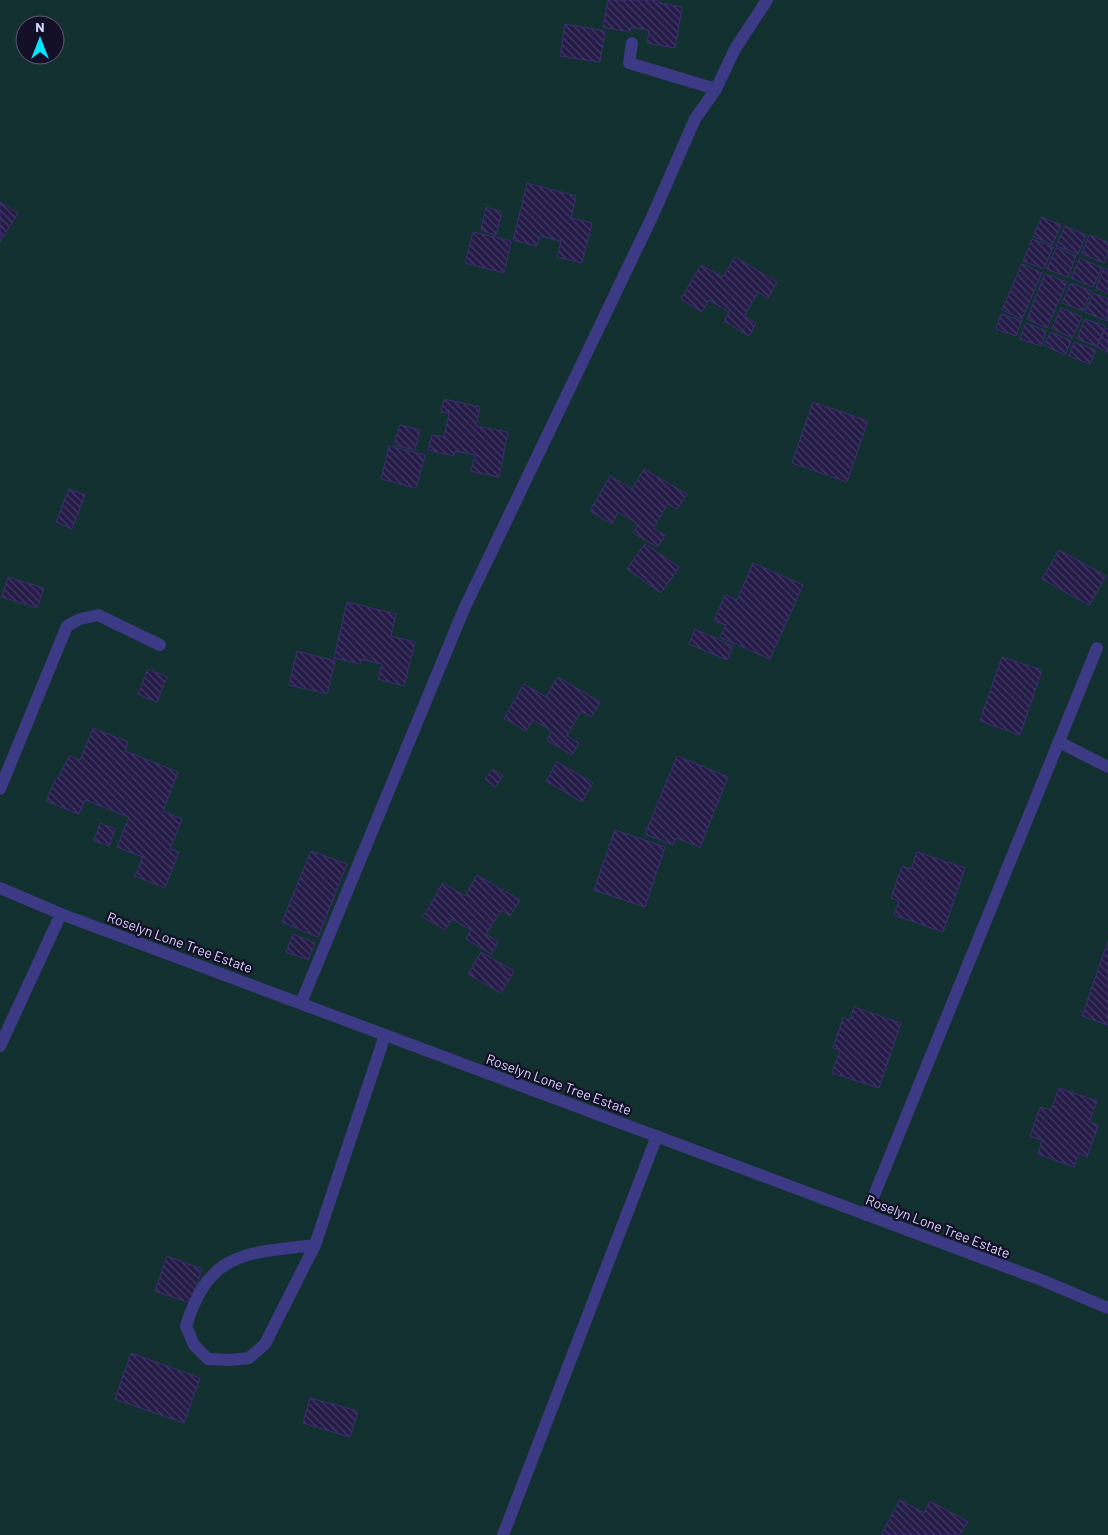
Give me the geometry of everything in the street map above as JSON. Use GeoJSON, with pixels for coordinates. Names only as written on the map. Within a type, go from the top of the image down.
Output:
{"type":"FeatureCollection","features":[{"type":"Feature","properties":{"kind":"street"},"geometry":{"type":"LineString","coordinates":[[301,1003],[464,608],[652,216],[695,119],[716,89],[735,49],[767,0]]}},
{"type":"Feature","properties":{"kind":"street"},"geometry":{"type":"LineString","coordinates":[[632,42],[629,63],[716,89]]}},
{"type":"Feature","properties":{"kind":"street"},"geometry":{"type":"LineString","coordinates":[[0,789],[67,626],[80,619],[98,615],[160,646]]}},
{"type":"Feature","properties":{"kind":"street"},"geometry":{"type":"LineString","coordinates":[[866,1215],[1098,648]]}},
{"type":"Feature","properties":{"kind":"street"},"geometry":{"type":"LineString","coordinates":[[1059,742],[1108,767]]}},
{"type":"Feature","properties":{"kind":"street","name":"Roselyn Lone Tree Estate"},"geometry":{"type":"LineString","coordinates":[[0,888],[61,914],[657,1136],[1108,1308]]}},
{"type":"Feature","properties":{"kind":"street"},"geometry":{"type":"LineString","coordinates":[[2,1038],[61,914]]}},
{"type":"Feature","properties":{"kind":"street"},"geometry":{"type":"LineString","coordinates":[[315,1244],[251,1254],[224,1264],[207,1280],[193,1304],[186,1326],[194,1345],[208,1359],[230,1360],[250,1358],[265,1344],[315,1244],[384,1035]]}},
{"type":"Feature","properties":{"kind":"street"},"geometry":{"type":"LineString","coordinates":[[503,1535],[657,1136]]}},
{"type":"Feature","properties":{"kind":"green space"},"geometry":{"type":"Polygon","coordinates":[[[0,0],[1108,0],[1108,1535],[0,1535],[0,0]]]}},
{"type":"Feature","properties":{"kind":"building"},"geometry":{"type":"Polygon","coordinates":[[[608,0],[659,0],[659,3],[682,7],[675,48],[647,43],[649,30],[631,27],[630,32],[603,27],[608,0]]]}},
{"type":"Feature","properties":{"kind":"building"},"geometry":{"type":"Polygon","coordinates":[[[565,24],[605,31],[600,62],[560,56],[565,24]]]}},
{"type":"Feature","properties":{"kind":"building"},"geometry":{"type":"Polygon","coordinates":[[[527,183],[576,196],[571,218],[592,223],[582,263],[557,257],[561,241],[540,236],[537,246],[513,240],[527,183]]]}},
{"type":"Feature","properties":{"kind":"building"},"geometry":{"type":"Polygon","coordinates":[[[0,202],[18,213],[0,242],[0,202]]]}},
{"type":"Feature","properties":{"kind":"building"},"geometry":{"type":"Polygon","coordinates":[[[486,207],[502,212],[496,235],[481,230],[486,207]]]}},
{"type":"Feature","properties":{"kind":"building"},"geometry":{"type":"Polygon","coordinates":[[[1042,217],[1061,225],[1052,245],[1033,236],[1042,217]]]}},
{"type":"Feature","properties":{"kind":"building"},"geometry":{"type":"Polygon","coordinates":[[[1065,226],[1086,235],[1078,254],[1056,246],[1065,226]]]}},
{"type":"Feature","properties":{"kind":"building"},"geometry":{"type":"Polygon","coordinates":[[[473,232],[511,241],[504,273],[465,263],[473,232]]]}},
{"type":"Feature","properties":{"kind":"building"},"geometry":{"type":"Polygon","coordinates":[[[1089,235],[1108,242],[1108,253],[1104,263],[1082,254],[1089,235]]]}},
{"type":"Feature","properties":{"kind":"building"},"geometry":{"type":"Polygon","coordinates":[[[1032,239],[1053,247],[1044,269],[1023,261],[1032,239]]]}},
{"type":"Feature","properties":{"kind":"building"},"geometry":{"type":"Polygon","coordinates":[[[1056,248],[1076,256],[1068,277],[1047,269],[1056,248]]]}},
{"type":"Feature","properties":{"kind":"building"},"geometry":{"type":"Polygon","coordinates":[[[735,257],[777,282],[768,298],[758,292],[744,316],[756,323],[749,336],[724,321],[729,312],[709,300],[702,312],[681,299],[701,265],[723,277],[735,257]]]}},
{"type":"Feature","properties":{"kind":"building"},"geometry":{"type":"Polygon","coordinates":[[[1080,258],[1102,268],[1093,287],[1071,278],[1080,258]]]}},
{"type":"Feature","properties":{"kind":"building"},"geometry":{"type":"Polygon","coordinates":[[[1022,264],[1042,273],[1022,319],[1002,310],[1022,264]]]}},
{"type":"Feature","properties":{"kind":"building"},"geometry":{"type":"Polygon","coordinates":[[[1104,268],[1108,270],[1108,294],[1096,288],[1104,268]]]}},
{"type":"Feature","properties":{"kind":"building"},"geometry":{"type":"Polygon","coordinates":[[[1045,274],[1067,282],[1047,328],[1027,319],[1045,274]]]}},
{"type":"Feature","properties":{"kind":"building"},"geometry":{"type":"Polygon","coordinates":[[[1071,283],[1091,291],[1083,311],[1062,303],[1071,283]]]}},
{"type":"Feature","properties":{"kind":"building"},"geometry":{"type":"Polygon","coordinates":[[[1093,293],[1108,299],[1107,321],[1085,312],[1093,293]]]}},
{"type":"Feature","properties":{"kind":"building"},"geometry":{"type":"Polygon","coordinates":[[[1061,308],[1082,317],[1072,338],[1052,328],[1061,308]]]}},
{"type":"Feature","properties":{"kind":"building"},"geometry":{"type":"Polygon","coordinates":[[[1001,314],[1022,321],[1016,336],[996,329],[1001,314]]]}},
{"type":"Feature","properties":{"kind":"building"},"geometry":{"type":"Polygon","coordinates":[[[1085,319],[1105,326],[1097,346],[1077,339],[1085,319]]]}},
{"type":"Feature","properties":{"kind":"building"},"geometry":{"type":"Polygon","coordinates":[[[1026,323],[1046,331],[1041,346],[1020,339],[1026,323]]]}},
{"type":"Feature","properties":{"kind":"building"},"geometry":{"type":"Polygon","coordinates":[[[1105,328],[1108,329],[1108,352],[1097,347],[1105,328]]]}},
{"type":"Feature","properties":{"kind":"building"},"geometry":{"type":"Polygon","coordinates":[[[1051,332],[1071,341],[1065,355],[1044,345],[1051,332]]]}},
{"type":"Feature","properties":{"kind":"building"},"geometry":{"type":"Polygon","coordinates":[[[1074,342],[1096,350],[1090,364],[1069,356],[1074,342]]]}},
{"type":"Feature","properties":{"kind":"building"},"geometry":{"type":"Polygon","coordinates":[[[444,399],[480,407],[476,426],[508,432],[499,477],[471,471],[475,455],[455,451],[454,456],[428,450],[432,435],[444,437],[449,413],[441,412],[444,399]]]}},
{"type":"Feature","properties":{"kind":"building"},"geometry":{"type":"Polygon","coordinates":[[[813,402],[868,421],[847,482],[792,463],[813,402]]]}},
{"type":"Feature","properties":{"kind":"building"},"geometry":{"type":"Polygon","coordinates":[[[400,425],[420,430],[415,450],[394,445],[400,425]]]}},
{"type":"Feature","properties":{"kind":"building"},"geometry":{"type":"Polygon","coordinates":[[[389,446],[425,455],[416,488],[381,479],[389,446]]]}},
{"type":"Feature","properties":{"kind":"building"},"geometry":{"type":"Polygon","coordinates":[[[644,469],[687,494],[677,509],[668,504],[653,528],[665,535],[658,547],[633,533],[638,524],[618,512],[612,524],[590,511],[610,476],[632,489],[644,469]]]}},
{"type":"Feature","properties":{"kind":"building"},"geometry":{"type":"Polygon","coordinates":[[[69,489],[85,495],[72,529],[56,522],[69,489]]]}},
{"type":"Feature","properties":{"kind":"building"},"geometry":{"type":"Polygon","coordinates":[[[645,544],[679,567],[661,593],[627,569],[645,544]]]}},
{"type":"Feature","properties":{"kind":"building"},"geometry":{"type":"Polygon","coordinates":[[[1059,550],[1106,576],[1089,605],[1042,579],[1059,550]]]}},
{"type":"Feature","properties":{"kind":"building"},"geometry":{"type":"Polygon","coordinates":[[[753,563],[803,585],[770,659],[720,637],[726,625],[714,621],[725,595],[737,600],[753,563]]]}},
{"type":"Feature","properties":{"kind":"building"},"geometry":{"type":"Polygon","coordinates":[[[8,577],[44,588],[37,608],[2,597],[8,577]]]}},
{"type":"Feature","properties":{"kind":"building"},"geometry":{"type":"Polygon","coordinates":[[[347,602],[396,614],[391,636],[415,642],[404,686],[378,679],[382,664],[361,659],[360,664],[334,658],[347,602]]]}},
{"type":"Feature","properties":{"kind":"building"},"geometry":{"type":"Polygon","coordinates":[[[695,629],[733,646],[727,660],[689,644],[695,629]]]}},
{"type":"Feature","properties":{"kind":"building"},"geometry":{"type":"Polygon","coordinates":[[[297,651],[335,661],[327,694],[289,685],[297,651]]]}},
{"type":"Feature","properties":{"kind":"building"},"geometry":{"type":"Polygon","coordinates":[[[1002,657],[1042,670],[1020,735],[980,721],[1002,657]]]}},
{"type":"Feature","properties":{"kind":"building"},"geometry":{"type":"Polygon","coordinates":[[[148,669],[167,677],[157,702],[138,694],[148,669]]]}},
{"type":"Feature","properties":{"kind":"building"},"geometry":{"type":"Polygon","coordinates":[[[558,677],[600,702],[591,717],[581,711],[567,736],[579,743],[572,755],[547,740],[552,731],[533,720],[526,731],[504,718],[524,684],[546,697],[558,677]]]}},
{"type":"Feature","properties":{"kind":"building"},"geometry":{"type":"Polygon","coordinates":[[[93,728],[128,742],[125,751],[178,772],[163,811],[182,819],[170,849],[179,852],[165,888],[135,876],[143,857],[117,847],[129,817],[85,800],[79,814],[46,801],[56,778],[58,779],[69,756],[80,760],[93,728]]]}},
{"type":"Feature","properties":{"kind":"building"},"geometry":{"type":"Polygon","coordinates":[[[677,756],[728,777],[700,847],[676,838],[673,845],[645,834],[677,756]]]}},
{"type":"Feature","properties":{"kind":"building"},"geometry":{"type":"Polygon","coordinates":[[[557,762],[593,783],[582,802],[546,781],[557,762]]]}},
{"type":"Feature","properties":{"kind":"building"},"geometry":{"type":"Polygon","coordinates":[[[493,769],[503,776],[495,787],[485,779],[493,769]]]}},
{"type":"Feature","properties":{"kind":"building"},"geometry":{"type":"Polygon","coordinates":[[[100,823],[115,829],[109,846],[94,841],[100,823]]]}},
{"type":"Feature","properties":{"kind":"building"},"geometry":{"type":"Polygon","coordinates":[[[615,830],[665,847],[645,907],[594,890],[615,830]]]}},
{"type":"Feature","properties":{"kind":"building"},"geometry":{"type":"Polygon","coordinates":[[[311,851],[347,864],[318,937],[282,922],[311,851]]]}},
{"type":"Feature","properties":{"kind":"building"},"geometry":{"type":"Polygon","coordinates":[[[917,852],[965,868],[943,932],[894,915],[899,901],[891,898],[902,866],[911,869],[917,852]]]}},
{"type":"Feature","properties":{"kind":"building"},"geometry":{"type":"Polygon","coordinates":[[[477,875],[520,900],[510,916],[501,910],[486,934],[498,942],[491,954],[466,939],[471,930],[452,919],[445,930],[423,917],[443,883],[465,896],[477,875]]]}},
{"type":"Feature","properties":{"kind":"building"},"geometry":{"type":"Polygon","coordinates":[[[293,934],[315,943],[308,960],[286,952],[293,934]]]}},
{"type":"Feature","properties":{"kind":"building"},"geometry":{"type":"Polygon","coordinates":[[[1108,941],[1108,1025],[1082,1016],[1108,941]]]}},
{"type":"Feature","properties":{"kind":"building"},"geometry":{"type":"Polygon","coordinates":[[[481,952],[514,971],[501,993],[468,974],[481,952]]]}},
{"type":"Feature","properties":{"kind":"building"},"geometry":{"type":"Polygon","coordinates":[[[854,1007],[901,1023],[879,1088],[832,1073],[840,1050],[833,1048],[843,1018],[850,1020],[854,1007]]]}},
{"type":"Feature","properties":{"kind":"building"},"geometry":{"type":"Polygon","coordinates":[[[1059,1088],[1097,1101],[1089,1122],[1098,1125],[1087,1157],[1079,1153],[1074,1167],[1038,1154],[1042,1140],[1030,1136],[1040,1107],[1051,1110],[1059,1088]]]}},
{"type":"Feature","properties":{"kind":"building"},"geometry":{"type":"Polygon","coordinates":[[[167,1256],[202,1269],[190,1303],[155,1291],[167,1256]]]}},
{"type":"Feature","properties":{"kind":"building"},"geometry":{"type":"Polygon","coordinates":[[[131,1353],[200,1378],[184,1423],[115,1399],[131,1353]]]}},
{"type":"Feature","properties":{"kind":"building"},"geometry":{"type":"Polygon","coordinates":[[[310,1398],[358,1411],[350,1437],[303,1423],[310,1398]]]}},
{"type":"Feature","properties":{"kind":"building"},"geometry":{"type":"Polygon","coordinates":[[[900,1500],[924,1513],[930,1501],[968,1522],[960,1535],[881,1535],[900,1500]]]}}]}
